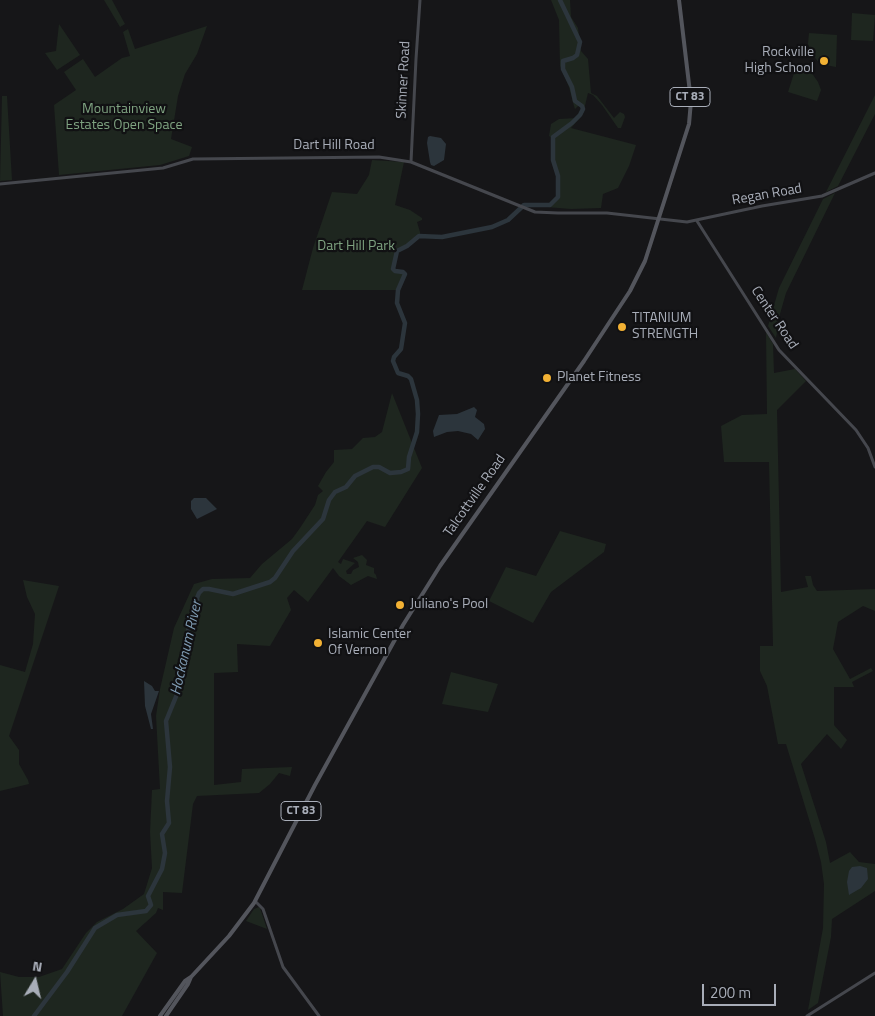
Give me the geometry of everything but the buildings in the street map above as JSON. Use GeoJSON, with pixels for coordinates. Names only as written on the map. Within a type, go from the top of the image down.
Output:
{"type":"FeatureCollection","features":[{"type":"Feature","properties":{"kind":"main road","name":"Talcottville Road"},"geometry":{"type":"LineString","coordinates":[[160,1016],[180,988],[236,929],[255,901],[402,625],[440,566],[626,300],[645,261],[684,140],[690,114],[679,0]]}},
{"type":"Feature","properties":{"kind":"main road","name":"Talcottville Road"},"geometry":{"type":"LineString","coordinates":[[166,1016],[191,977]]}},
{"type":"Feature","properties":{"kind":"street","name":"Skinner Road"},"geometry":{"type":"LineString","coordinates":[[411,162],[420,0]]}},
{"type":"Feature","properties":{"kind":"street","name":"Dart Hill Road"},"geometry":{"type":"LineString","coordinates":[[0,184],[163,168],[193,159],[373,157],[411,162],[535,212],[607,213],[659,220]]}},
{"type":"Feature","properties":{"kind":"street","name":"Regan Road"},"geometry":{"type":"LineString","coordinates":[[659,220],[697,221],[747,209],[822,196],[875,173]]}},
{"type":"Feature","properties":{"kind":"street","name":"Center Road"},"geometry":{"type":"LineString","coordinates":[[697,221],[779,350],[856,430],[868,448],[875,468]]}},
{"type":"Feature","properties":{"kind":"street"},"geometry":{"type":"LineString","coordinates":[[255,901],[263,909],[283,967],[319,1016]]}},
{"type":"Feature","properties":{"kind":"street"},"geometry":{"type":"LineString","coordinates":[[807,1016],[875,973]]}},
{"type":"Feature","properties":{"kind":"green space"},"geometry":{"type":"Polygon","coordinates":[[[104,0],[112,0],[125,24],[120,27],[104,0]]]}},
{"type":"Feature","properties":{"kind":"green space"},"geometry":{"type":"Polygon","coordinates":[[[551,0],[570,0],[571,17],[578,28],[581,51],[588,59],[591,93],[597,96],[614,118],[620,112],[625,117],[621,128],[618,128],[602,105],[593,95],[588,93],[583,114],[571,128],[636,145],[629,166],[618,188],[603,194],[601,208],[571,209],[534,206],[550,205],[559,196],[558,175],[554,162],[552,138],[549,136],[551,124],[559,119],[577,118],[582,110],[578,106],[575,109],[569,87],[560,66],[559,20],[551,0]]]}},
{"type":"Feature","properties":{"kind":"green space"},"geometry":{"type":"Polygon","coordinates":[[[852,13],[875,15],[873,41],[851,40],[852,13]]]}},
{"type":"Feature","properties":{"kind":"green space","name":"Mountainview Estates Open Space"},"geometry":{"type":"Polygon","coordinates":[[[59,24],[80,55],[57,70],[45,53],[56,51],[59,24]]]}},
{"type":"Feature","properties":{"kind":"green space","name":"Mountainview Estates Open Space"},"geometry":{"type":"Polygon","coordinates":[[[207,26],[197,54],[185,74],[178,96],[171,139],[192,147],[189,156],[160,165],[59,175],[54,105],[76,90],[64,72],[83,59],[95,77],[122,58],[130,56],[123,32],[128,29],[135,49],[207,26]]]}},
{"type":"Feature","properties":{"kind":"green space"},"geometry":{"type":"Polygon","coordinates":[[[809,33],[837,35],[836,67],[820,64],[812,54],[808,44],[809,33]]]}},
{"type":"Feature","properties":{"kind":"green space"},"geometry":{"type":"Polygon","coordinates":[[[796,67],[811,72],[818,82],[821,90],[817,101],[788,92],[796,67]]]}},
{"type":"Feature","properties":{"kind":"green space"},"geometry":{"type":"Polygon","coordinates":[[[875,95],[875,114],[838,186],[826,192],[875,95]]]}},
{"type":"Feature","properties":{"kind":"green space"},"geometry":{"type":"Polygon","coordinates":[[[2,96],[7,96],[12,180],[0,181],[2,96]]]}},
{"type":"Feature","properties":{"kind":"green space","name":"Dart Hill Park"},"geometry":{"type":"Polygon","coordinates":[[[372,160],[404,162],[395,205],[410,210],[422,218],[422,220],[417,222],[420,236],[396,253],[393,270],[403,272],[405,275],[404,279],[398,290],[302,290],[313,248],[332,192],[357,194],[369,175],[372,160]]]}},
{"type":"Feature","properties":{"kind":"green space"},"geometry":{"type":"Polygon","coordinates":[[[835,193],[786,293],[776,338],[768,326],[779,288],[823,199],[835,193]]]}},
{"type":"Feature","properties":{"kind":"green space"},"geometry":{"type":"Polygon","coordinates":[[[766,332],[773,344],[774,373],[795,369],[806,381],[777,410],[781,592],[808,587],[805,576],[811,576],[817,591],[875,589],[875,611],[863,606],[838,622],[833,649],[850,679],[871,668],[873,671],[852,682],[854,687],[834,687],[834,725],[847,740],[841,749],[827,734],[801,764],[826,842],[830,863],[850,852],[859,862],[875,864],[875,891],[832,919],[831,937],[818,1003],[808,1010],[823,928],[824,884],[815,839],[786,744],[778,744],[767,686],[760,671],[760,646],[773,646],[769,462],[724,462],[721,426],[742,415],[767,414],[766,332]]]}},
{"type":"Feature","properties":{"kind":"green space"},"geometry":{"type":"Polygon","coordinates":[[[392,393],[422,468],[385,527],[367,521],[338,562],[341,564],[343,559],[355,563],[346,571],[347,574],[351,574],[353,570],[359,567],[358,562],[353,558],[362,555],[367,560],[366,565],[374,568],[377,579],[368,576],[351,585],[339,576],[333,568],[308,602],[294,590],[287,598],[291,610],[270,646],[237,644],[238,672],[214,673],[214,785],[241,782],[242,769],[292,767],[290,776],[279,773],[259,793],[197,796],[193,804],[182,893],[163,892],[163,910],[158,908],[156,913],[136,931],[157,953],[122,1016],[3,1016],[0,972],[19,977],[39,977],[62,969],[86,933],[97,922],[123,909],[144,894],[152,868],[150,832],[152,790],[160,789],[156,716],[160,689],[174,628],[194,584],[212,579],[250,578],[262,564],[292,539],[315,505],[318,495],[323,491],[318,486],[334,462],[334,450],[352,449],[363,438],[375,437],[382,432],[392,393]]]}},
{"type":"Feature","properties":{"kind":"green space"},"geometry":{"type":"Polygon","coordinates":[[[560,531],[606,544],[604,552],[551,592],[533,623],[489,601],[506,567],[536,576],[560,531]]]}},
{"type":"Feature","properties":{"kind":"green space"},"geometry":{"type":"Polygon","coordinates":[[[23,580],[59,586],[9,736],[19,750],[19,764],[29,784],[0,791],[0,665],[25,672],[33,644],[35,614],[27,597],[23,580]]]}},
{"type":"Feature","properties":{"kind":"green space"},"geometry":{"type":"Polygon","coordinates":[[[451,672],[498,684],[488,712],[442,704],[451,672]]]}},
{"type":"Feature","properties":{"kind":"green space"},"geometry":{"type":"Polygon","coordinates":[[[259,907],[267,929],[246,921],[254,909],[259,907]]]}},
{"type":"Feature","properties":{"kind":"shaded area"},"geometry":{"type":"Polygon","coordinates":[[[430,136],[441,138],[446,144],[444,160],[434,166],[430,162],[427,143],[430,136]]]}},
{"type":"Feature","properties":{"kind":"shaded area"},"geometry":{"type":"Polygon","coordinates":[[[474,407],[477,410],[475,417],[484,424],[485,429],[478,440],[471,434],[458,431],[447,432],[434,437],[433,431],[439,415],[457,414],[474,407]]]}},
{"type":"Feature","properties":{"kind":"shaded area"},"geometry":{"type":"Polygon","coordinates":[[[194,498],[206,498],[217,509],[197,519],[191,509],[191,501],[194,498]]]}},
{"type":"Feature","properties":{"kind":"shaded area"},"geometry":{"type":"Polygon","coordinates":[[[144,681],[152,686],[155,691],[159,691],[151,714],[153,729],[151,729],[145,706],[144,681]]]}},
{"type":"Feature","properties":{"kind":"shaded area"},"geometry":{"type":"Polygon","coordinates":[[[860,866],[867,868],[868,879],[861,888],[849,895],[847,882],[849,871],[852,867],[860,866]]]}},
{"type":"Feature","properties":{"kind":"waterway","name":"Hockanum River"},"geometry":{"type":"LineString","coordinates":[[34,1016],[67,972],[95,928],[117,915],[146,911],[151,905],[148,896],[162,869],[165,853],[162,834],[169,823],[167,801],[170,767],[166,721],[182,682],[189,623],[191,617],[198,610],[197,598],[199,593],[203,589],[209,589],[233,594],[270,582],[275,578],[293,551],[323,519],[329,500],[335,492],[346,487],[355,476],[373,467],[379,467],[390,473],[408,469],[409,457],[417,432],[418,414],[417,400],[411,379],[398,373],[393,361],[401,349],[405,323],[397,303],[398,290],[405,274],[393,269],[397,251],[407,246],[419,236],[442,237],[492,227],[508,220],[524,205],[550,205],[558,197],[558,176],[553,160],[553,137],[572,123],[583,109],[575,101],[572,87],[563,69],[563,61],[577,55],[580,42],[560,0]]}},
{"type":"Feature","properties":{"kind":"place","name":"Rockville High School"},"geometry":{"type":"Point","coordinates":[824,61]}},
{"type":"Feature","properties":{"kind":"place","name":"TITANIUM STRENGTH"},"geometry":{"type":"Point","coordinates":[622,327]}},
{"type":"Feature","properties":{"kind":"place","name":"Planet Fitness"},"geometry":{"type":"Point","coordinates":[547,378]}},
{"type":"Feature","properties":{"kind":"place","name":"Juliano's Pool"},"geometry":{"type":"Point","coordinates":[400,605]}},
{"type":"Feature","properties":{"kind":"place","name":"Islamic Center Of Vernon"},"geometry":{"type":"Point","coordinates":[318,643]}}]}
